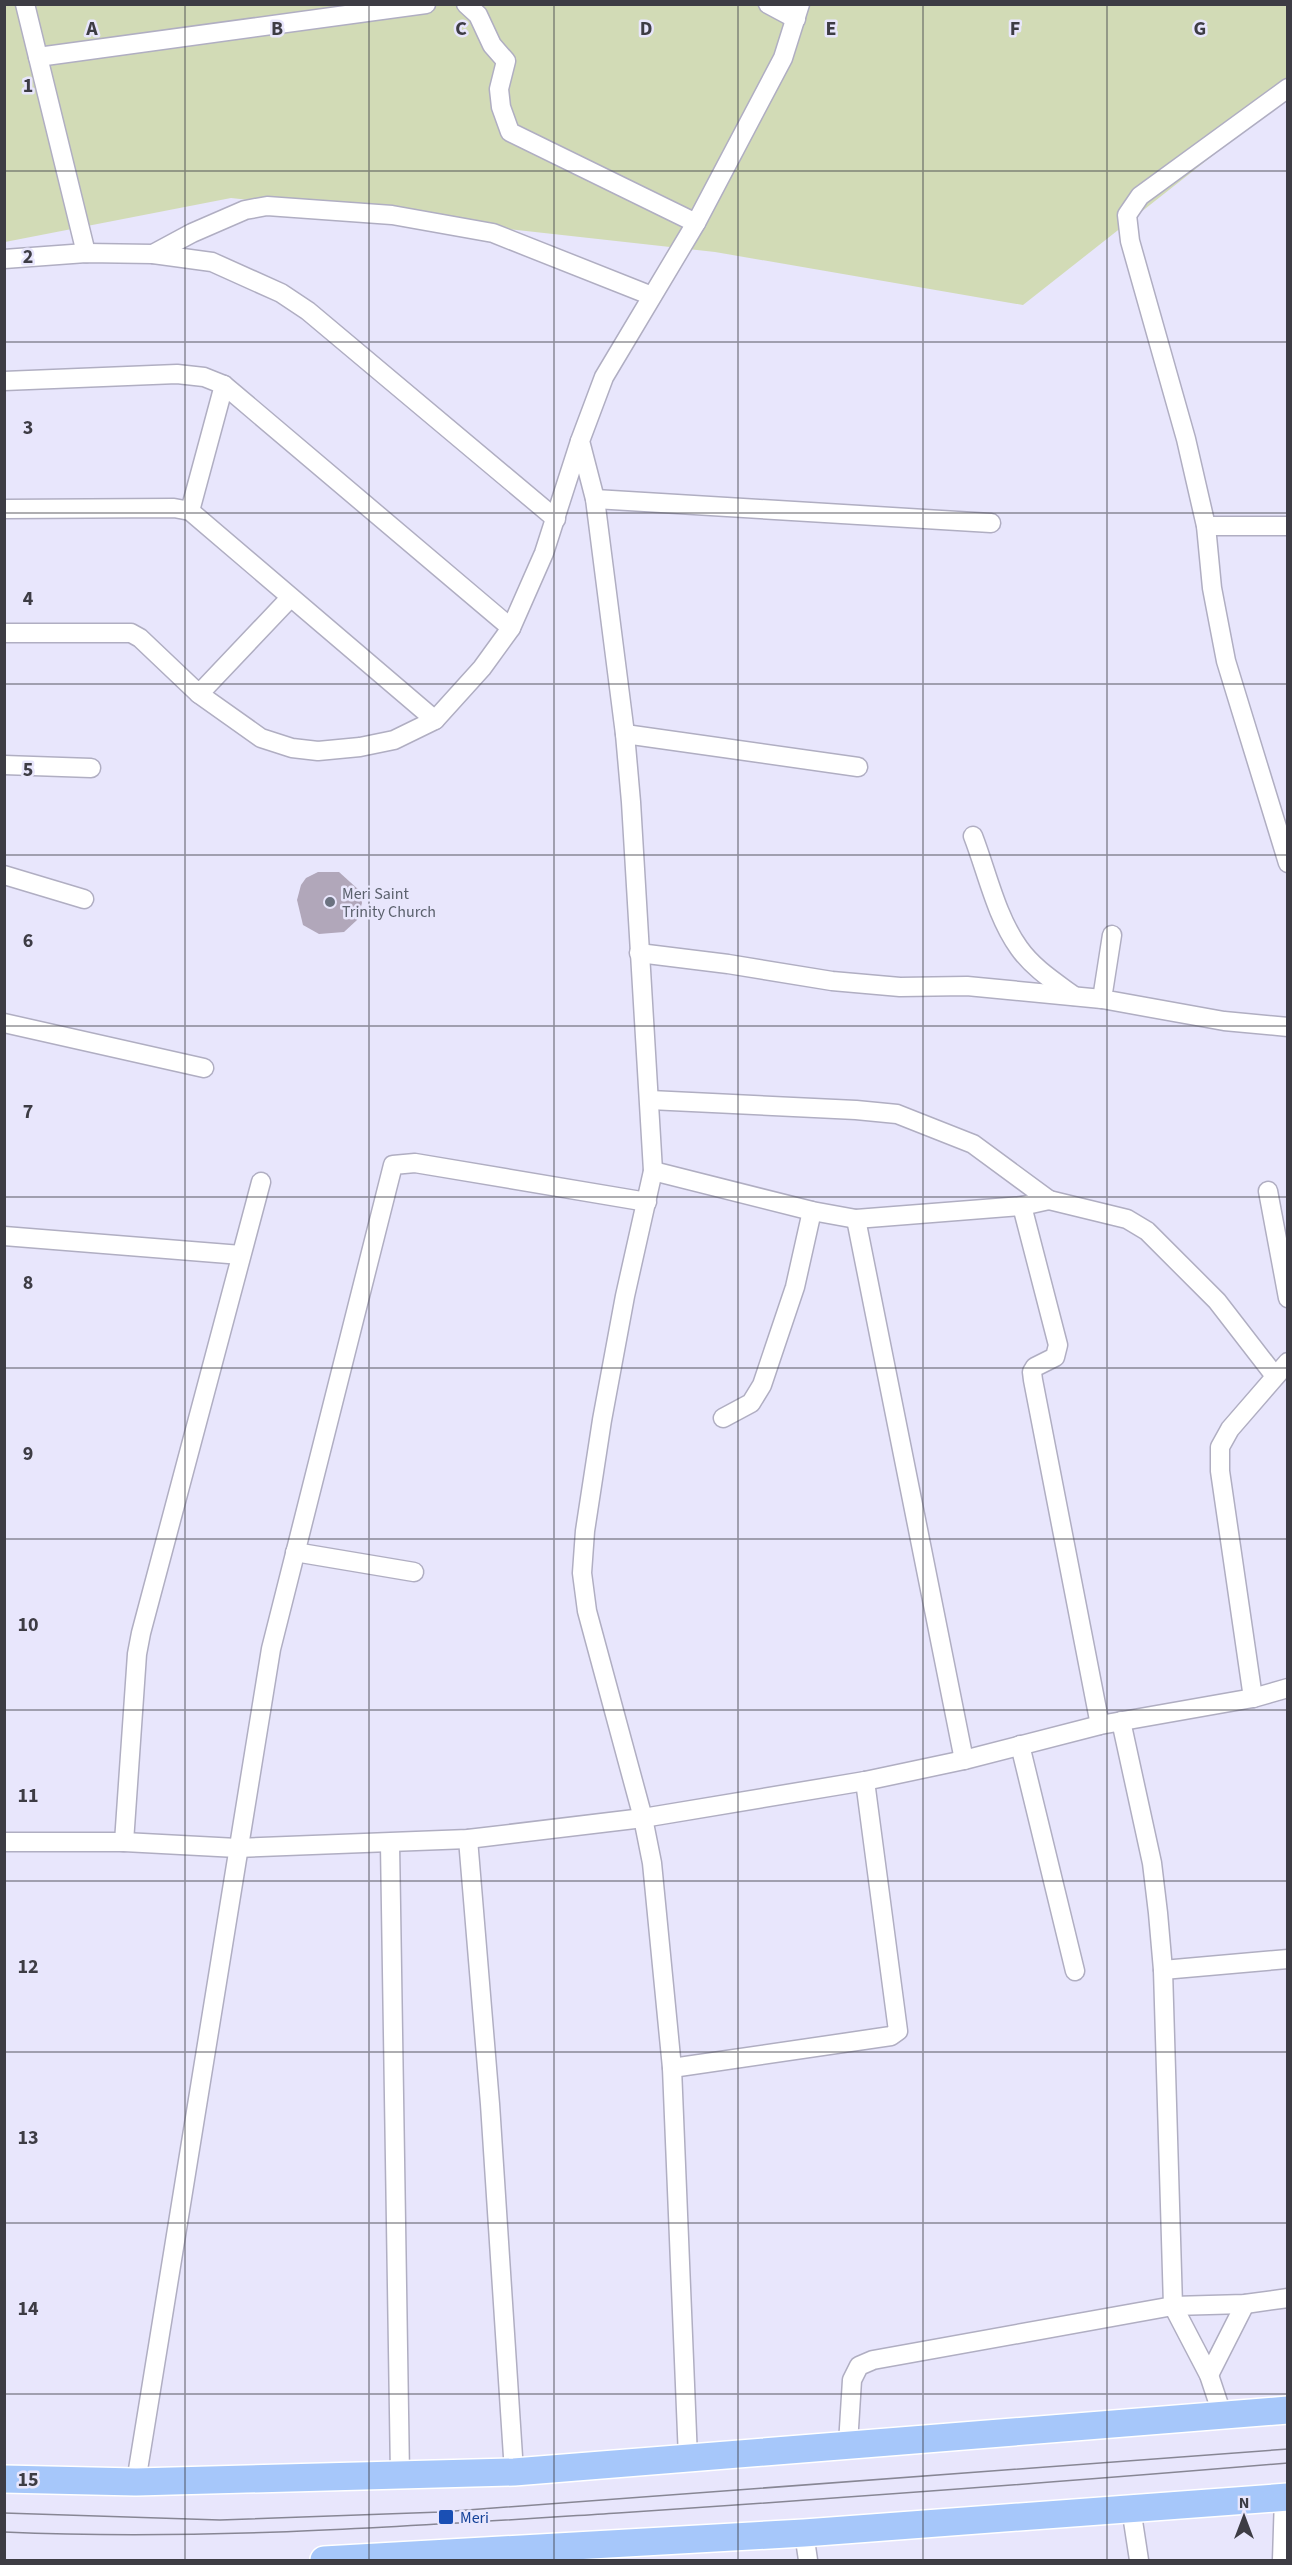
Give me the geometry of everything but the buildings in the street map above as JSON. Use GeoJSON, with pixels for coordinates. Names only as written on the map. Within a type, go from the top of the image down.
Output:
{"type":"FeatureCollection","features":[{"type":"Feature","properties":{"kind":"main road"},"geometry":{"type":"LineString","coordinates":[[4,2479],[136,2482],[514,2472],[1287,2410]]}},
{"type":"Feature","properties":{"kind":"main road"},"geometry":{"type":"LineString","coordinates":[[324,2560],[508,2556],[1286,2497]]}},
{"type":"Feature","properties":{"kind":"street"},"geometry":{"type":"LineString","coordinates":[[25,4],[86,253]]}},
{"type":"Feature","properties":{"kind":"street"},"geometry":{"type":"LineString","coordinates":[[38,57],[426,4]]}},
{"type":"Feature","properties":{"kind":"street"},"geometry":{"type":"LineString","coordinates":[[466,4],[478,15],[492,45],[506,61],[507,67],[499,89],[501,107],[510,132],[696,223]]}},
{"type":"Feature","properties":{"kind":"street"},"geometry":{"type":"LineString","coordinates":[[4,633],[131,633],[140,638],[199,694],[261,738],[292,748],[318,751],[360,747],[394,740],[435,720],[482,668],[511,628],[544,553],[580,441],[604,377],[696,223],[783,58],[798,12],[768,4]]}},
{"type":"Feature","properties":{"kind":"street"},"geometry":{"type":"LineString","coordinates":[[1287,88],[1140,196],[1127,215],[1130,241],[1186,440],[1206,526],[1212,588],[1226,661],[1287,863]]}},
{"type":"Feature","properties":{"kind":"street"},"geometry":{"type":"LineString","coordinates":[[153,254],[192,233],[245,210],[267,206],[393,215],[493,233],[652,296]]}},
{"type":"Feature","properties":{"kind":"street"},"geometry":{"type":"LineString","coordinates":[[4,259],[86,253],[153,254],[212,262],[262,284],[308,311],[556,519]]}},
{"type":"Feature","properties":{"kind":"street"},"geometry":{"type":"LineString","coordinates":[[4,381],[177,374],[204,377],[224,385],[511,628]]}},
{"type":"Feature","properties":{"kind":"street"},"geometry":{"type":"LineString","coordinates":[[190,511],[224,385]]}},
{"type":"Feature","properties":{"kind":"street"},"geometry":{"type":"LineString","coordinates":[[580,441],[595,499],[625,734],[653,1171],[625,1296],[602,1420],[585,1531],[582,1573],[587,1611],[643,1818],[652,1863],[672,2068],[688,2458]]}},
{"type":"Feature","properties":{"kind":"street"},"geometry":{"type":"LineString","coordinates":[[595,499],[991,523]]}},
{"type":"Feature","properties":{"kind":"street"},"geometry":{"type":"LineString","coordinates":[[4,509],[174,507],[190,511],[435,720]]}},
{"type":"Feature","properties":{"kind":"street"},"geometry":{"type":"LineString","coordinates":[[1206,526],[1287,525]]}},
{"type":"Feature","properties":{"kind":"street"},"geometry":{"type":"LineString","coordinates":[[199,694],[290,598]]}},
{"type":"Feature","properties":{"kind":"street"},"geometry":{"type":"LineString","coordinates":[[625,734],[858,767]]}},
{"type":"Feature","properties":{"kind":"street"},"geometry":{"type":"LineString","coordinates":[[4,765],[91,768]]}},
{"type":"Feature","properties":{"kind":"street"},"geometry":{"type":"LineString","coordinates":[[973,836],[1004,919],[1019,948],[1040,970],[1076,998]]}},
{"type":"Feature","properties":{"kind":"street"},"geometry":{"type":"LineString","coordinates":[[4,875],[84,899]]}},
{"type":"Feature","properties":{"kind":"street"},"geometry":{"type":"LineString","coordinates":[[1102,999],[1112,935]]}},
{"type":"Feature","properties":{"kind":"street"},"geometry":{"type":"LineString","coordinates":[[639,953],[728,964],[832,981],[900,987],[967,986],[1102,999],[1224,1021],[1287,1028]]}},
{"type":"Feature","properties":{"kind":"street"},"geometry":{"type":"LineString","coordinates":[[4,1023],[204,1068]]}},
{"type":"Feature","properties":{"kind":"street"},"geometry":{"type":"LineString","coordinates":[[650,1100],[897,1114],[973,1144],[1049,1200],[1127,1219],[1147,1231],[1281,1369],[1230,1429],[1220,1447],[1220,1471],[1253,1698]]}},
{"type":"Feature","properties":{"kind":"street"},"geometry":{"type":"LineString","coordinates":[[136,2482],[237,1848],[271,1650],[393,1165],[415,1162],[647,1202]]}},
{"type":"Feature","properties":{"kind":"street"},"geometry":{"type":"LineString","coordinates":[[653,1171],[812,1211],[856,1219],[1022,1206],[1049,1200]]}},
{"type":"Feature","properties":{"kind":"street"},"geometry":{"type":"LineString","coordinates":[[124,1842],[137,1654],[141,1633],[261,1182]]}},
{"type":"Feature","properties":{"kind":"street"},"geometry":{"type":"LineString","coordinates":[[1268,1191],[1287,1298]]}},
{"type":"Feature","properties":{"kind":"street"},"geometry":{"type":"LineString","coordinates":[[1022,1206],[1058,1345],[1054,1357],[1035,1367],[1032,1372],[1033,1380],[1100,1725]]}},
{"type":"Feature","properties":{"kind":"street"},"geometry":{"type":"LineString","coordinates":[[723,1418],[751,1403],[762,1385],[795,1287],[812,1211]]}},
{"type":"Feature","properties":{"kind":"street"},"geometry":{"type":"LineString","coordinates":[[856,1219],[964,1760]]}},
{"type":"Feature","properties":{"kind":"street"},"geometry":{"type":"LineString","coordinates":[[4,1236],[241,1255]]}},
{"type":"Feature","properties":{"kind":"street"},"geometry":{"type":"LineString","coordinates":[[295,1552],[414,1572]]}},
{"type":"Feature","properties":{"kind":"street"},"geometry":{"type":"LineString","coordinates":[[4,1842],[124,1842],[237,1848],[390,1844],[468,1839],[643,1818],[865,1781],[964,1760],[1100,1725],[1253,1698],[1287,1688]]}},
{"type":"Feature","properties":{"kind":"street"},"geometry":{"type":"LineString","coordinates":[[1121,1721],[1152,1863],[1162,1970],[1173,2306],[1209,2375],[1222,2414]]}},
{"type":"Feature","properties":{"kind":"street"},"geometry":{"type":"LineString","coordinates":[[1020,1745],[1076,1971]]}},
{"type":"Feature","properties":{"kind":"street"},"geometry":{"type":"LineString","coordinates":[[672,2068],[891,2036],[898,2031],[865,1781]]}},
{"type":"Feature","properties":{"kind":"street"},"geometry":{"type":"LineString","coordinates":[[468,1839],[490,2104],[514,2472]]}},
{"type":"Feature","properties":{"kind":"street"},"geometry":{"type":"LineString","coordinates":[[390,1844],[400,2475]]}},
{"type":"Feature","properties":{"kind":"street"},"geometry":{"type":"LineString","coordinates":[[1162,1970],[1287,1959]]}},
{"type":"Feature","properties":{"kind":"street"},"geometry":{"type":"LineString","coordinates":[[848,2444],[852,2380],[859,2366],[873,2360],[1173,2306],[1245,2304],[1287,2298]]}},
{"type":"Feature","properties":{"kind":"street"},"geometry":{"type":"LineString","coordinates":[[1209,2375],[1245,2304]]}},
{"type":"Feature","properties":{"kind":"street"},"geometry":{"type":"LineString","coordinates":[[1282,2560],[1286,2497]]}},
{"type":"Feature","properties":{"kind":"street"},"geometry":{"type":"LineString","coordinates":[[1131,2508],[1139,2560]]}},
{"type":"Feature","properties":{"kind":"street"},"geometry":{"type":"LineString","coordinates":[[804,2533],[808,2560]]}},
{"type":"Feature","properties":{"kind":"green space"},"geometry":{"type":"Polygon","coordinates":[[[5,5],[1287,5],[1287,97],[1023,305],[715,252],[231,198],[5,242],[5,5]]]}},
{"type":"Feature","properties":{"kind":"tram line"},"geometry":{"type":"LineString","coordinates":[[4,2513],[220,2520],[441,2512],[1288,2449]]}},
{"type":"Feature","properties":{"kind":"tram line"},"geometry":{"type":"LineString","coordinates":[[4,2532],[158,2535],[388,2527],[869,2496],[1288,2463]]}},
{"type":"Feature","properties":{"kind":"place","name":"Meri Saint Trinity Church"},"geometry":{"type":"Point","coordinates":[330,902]}},
{"type":"Feature","properties":{"kind":"place","name":"Meri"},"geometry":{"type":"Point","coordinates":[446,2517]}}]}
